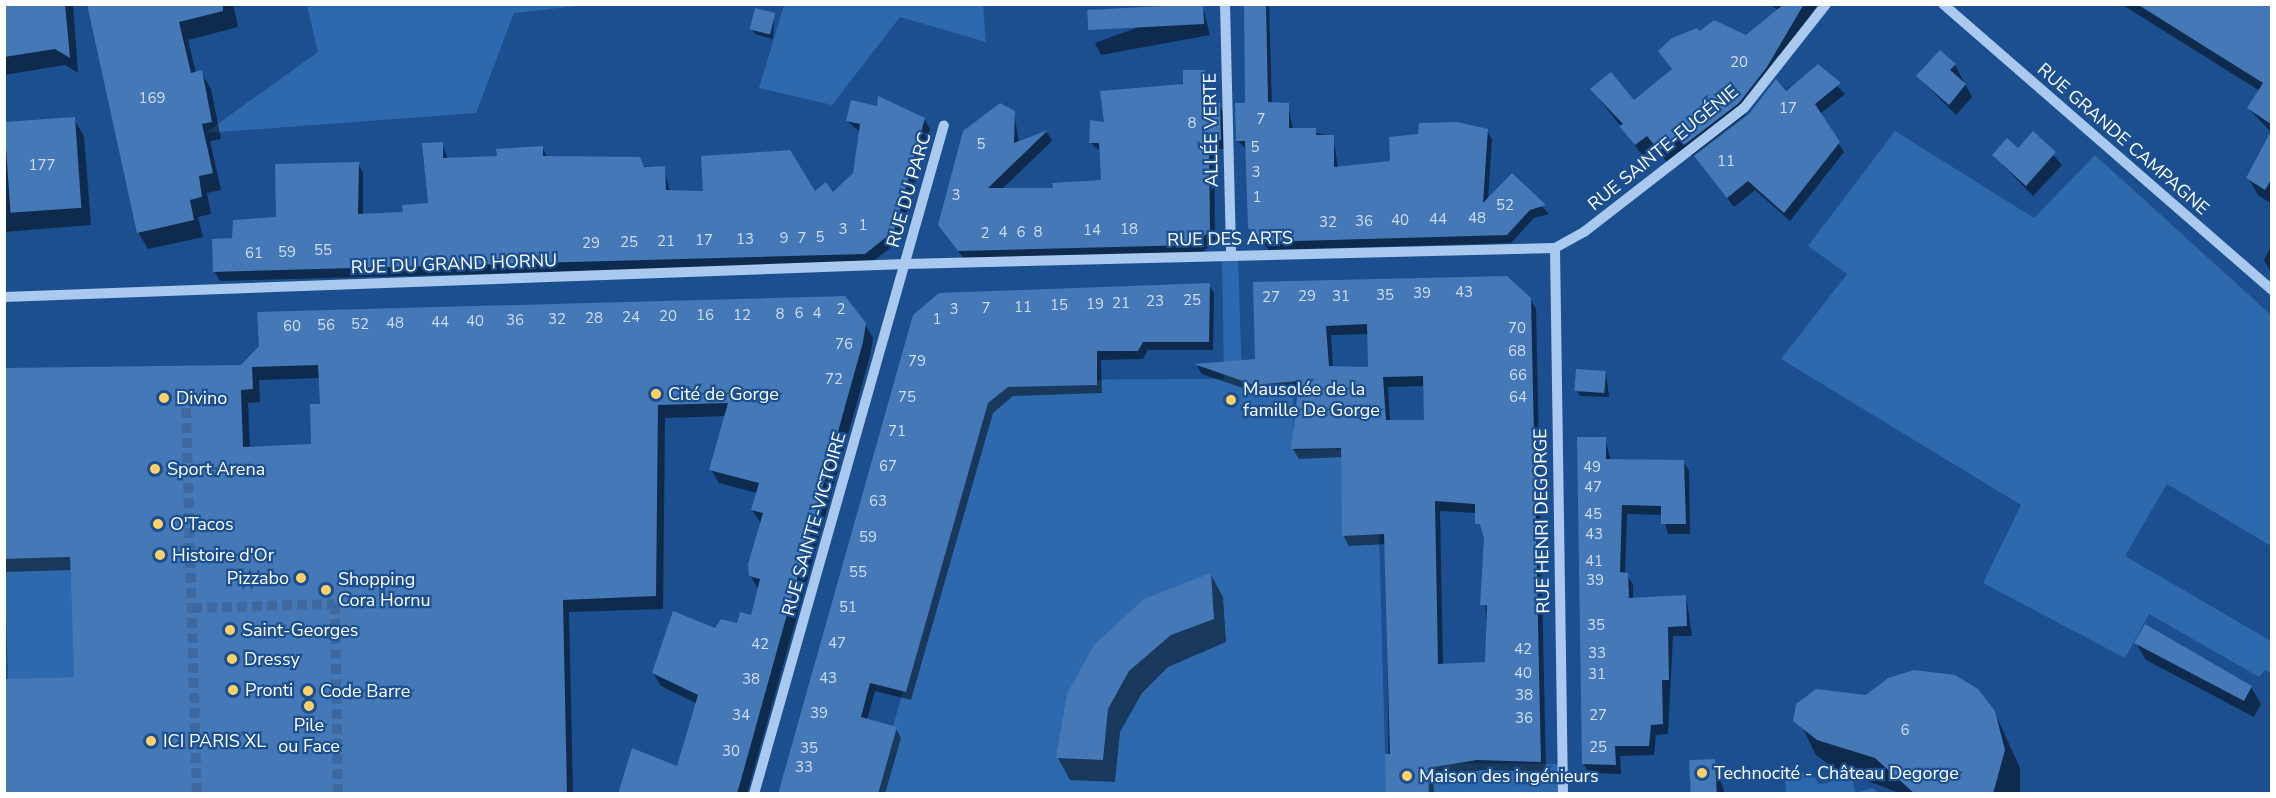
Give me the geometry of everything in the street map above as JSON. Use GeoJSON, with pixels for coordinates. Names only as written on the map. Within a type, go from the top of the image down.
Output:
{"type":"FeatureCollection","features":[{"type":"Feature","properties":{"kind":"street","name":"ALLÉE VERTE"},"geometry":{"type":"LineString","coordinates":[[1224,4],[1231,255]]}},
{"type":"Feature","properties":{"kind":"street","name":"RUE SAINTE-EUGÉNIE"},"geometry":{"type":"LineString","coordinates":[[1555,248],[1584,232],[1744,108],[1826,4]]}},
{"type":"Feature","properties":{"kind":"street","name":"RUE GRANDE CAMPAGNE"},"geometry":{"type":"LineString","coordinates":[[1943,4],[2271,290]]}},
{"type":"Feature","properties":{"kind":"street","name":"RUE DU PARC"},"geometry":{"type":"LineString","coordinates":[[905,264],[944,124]]}},
{"type":"Feature","properties":{"kind":"street","name":"RUE DES ARTS"},"geometry":{"type":"LineString","coordinates":[[905,264],[1555,248]]}},
{"type":"Feature","properties":{"kind":"street","name":"RUE HENRI DEGORGE"},"geometry":{"type":"LineString","coordinates":[[1555,248],[1563,794]]}},
{"type":"Feature","properties":{"kind":"street","name":"RUE DU GRAND HORNU"},"geometry":{"type":"LineString","coordinates":[[4,297],[905,264]]}},
{"type":"Feature","properties":{"kind":"street","name":"RUE SAINTE-VICTOIRE"},"geometry":{"type":"LineString","coordinates":[[754,794],[905,264]]}},
{"type":"Feature","properties":{"kind":"shaded area"},"geometry":{"type":"Polygon","coordinates":[[[307,4],[585,5],[514,13],[476,113],[205,133],[318,52],[307,4]]]}},
{"type":"Feature","properties":{"kind":"shaded area"},"geometry":{"type":"Polygon","coordinates":[[[784,5],[983,5],[986,42],[900,17],[832,105],[759,88],[784,5]]]}},
{"type":"Feature","properties":{"kind":"shaded area"},"geometry":{"type":"Polygon","coordinates":[[[1895,131],[2034,218],[2095,155],[2271,315],[2271,546],[2167,484],[2125,556],[2271,641],[2271,674],[2265,670],[2259,677],[2149,614],[2125,658],[1983,583],[2021,505],[1781,359],[1847,274],[1808,246],[1895,131]]]}},
{"type":"Feature","properties":{"kind":"shaded area"},"geometry":{"type":"Polygon","coordinates":[[[1222,255],[1238,255],[1242,382],[1293,381],[1293,450],[1341,449],[1343,531],[1379,531],[1385,754],[1429,753],[1434,763],[1563,764],[1563,794],[874,794],[982,410],[1006,380],[1224,379],[1222,255]]]}},
{"type":"Feature","properties":{"kind":"shaded area"},"geometry":{"type":"Polygon","coordinates":[[[70,557],[74,677],[8,679],[4,559],[70,557]]]}},
{"type":"Feature","properties":{"kind":"shaded area"},"geometry":{"type":"Polygon","coordinates":[[[1810,771],[1819,784],[1829,783],[1835,773],[1851,777],[1856,793],[1786,793],[1785,777],[1810,771]]]}},
{"type":"Feature","properties":{"kind":"shaded area"},"geometry":{"type":"Polygon","coordinates":[[[1872,788],[1878,793],[1856,793],[1872,788]]]}},
{"type":"Feature","properties":{"kind":"building"},"geometry":{"type":"Polygon","coordinates":[[[4,4],[65,4],[70,58],[55,49],[4,57],[4,4]]]}},
{"type":"Feature","properties":{"kind":"building"},"geometry":{"type":"Polygon","coordinates":[[[87,4],[223,4],[223,11],[179,22],[191,73],[202,70],[212,122],[202,124],[213,173],[199,176],[202,197],[190,200],[194,220],[137,233],[87,4]]]}},
{"type":"Feature","properties":{"kind":"building"},"geometry":{"type":"Polygon","coordinates":[[[1203,4],[1204,24],[1088,30],[1087,10],[1203,4]]]}},
{"type":"Feature","properties":{"kind":"building"},"geometry":{"type":"Polygon","coordinates":[[[1244,4],[1266,4],[1268,102],[1289,103],[1289,128],[1316,128],[1316,135],[1334,135],[1334,167],[1390,161],[1389,137],[1418,134],[1419,123],[1457,122],[1488,129],[1483,203],[1512,173],[1546,205],[1530,210],[1507,235],[1263,242],[1248,228],[1245,141],[1236,141],[1235,103],[1245,103],[1244,4]]]}},
{"type":"Feature","properties":{"kind":"building"},"geometry":{"type":"Polygon","coordinates":[[[1784,4],[1804,4],[1767,67],[1739,103],[1684,145],[1677,137],[1659,151],[1647,136],[1635,145],[1619,126],[1623,124],[1590,89],[1611,72],[1634,100],[1672,69],[1658,51],[1672,38],[1697,28],[1700,31],[1714,20],[1746,35],[1784,4]]]}},
{"type":"Feature","properties":{"kind":"building"},"geometry":{"type":"Polygon","coordinates":[[[2137,4],[2271,4],[2271,124],[2247,108],[2263,83],[2137,4]]]}},
{"type":"Feature","properties":{"kind":"building"},"geometry":{"type":"Polygon","coordinates":[[[755,8],[775,13],[770,34],[750,29],[755,8]]]}},
{"type":"Feature","properties":{"kind":"building"},"geometry":{"type":"Polygon","coordinates":[[[1940,50],[1956,64],[1950,70],[1966,84],[1949,105],[1916,76],[1940,50]]]}},
{"type":"Feature","properties":{"kind":"building"},"geometry":{"type":"Polygon","coordinates":[[[1818,64],[1841,83],[1815,104],[1840,142],[1784,213],[1748,181],[1727,198],[1694,156],[1749,114],[1776,79],[1786,91],[1818,64]]]}},
{"type":"Feature","properties":{"kind":"building"},"geometry":{"type":"Polygon","coordinates":[[[1183,70],[1205,70],[1205,103],[1220,103],[1221,140],[1209,140],[1210,230],[1195,245],[958,251],[938,225],[963,131],[1000,103],[1015,111],[1014,143],[1048,130],[988,188],[1053,188],[1052,183],[1101,180],[1099,143],[1089,143],[1090,120],[1104,122],[1100,91],[1183,84],[1183,70]]]}},
{"type":"Feature","properties":{"kind":"building"},"geometry":{"type":"Polygon","coordinates":[[[878,96],[925,118],[894,231],[865,254],[213,272],[212,239],[232,238],[233,220],[276,217],[275,164],[359,162],[358,214],[403,212],[402,205],[428,203],[422,143],[443,142],[443,158],[497,156],[496,149],[543,146],[543,156],[640,157],[644,167],[665,166],[666,190],[703,191],[701,156],[790,150],[815,191],[826,182],[833,192],[853,173],[860,124],[846,121],[851,100],[877,106],[878,96]]]}},
{"type":"Feature","properties":{"kind":"building"},"geometry":{"type":"Polygon","coordinates":[[[75,117],[81,208],[11,213],[4,122],[75,117]]]}},
{"type":"Feature","properties":{"kind":"building"},"geometry":{"type":"Polygon","coordinates":[[[2033,131],[2056,152],[2026,186],[1992,155],[2007,138],[2018,148],[2033,131]]]}},
{"type":"Feature","properties":{"kind":"building"},"geometry":{"type":"Polygon","coordinates":[[[2271,131],[2271,180],[2265,190],[2246,178],[2271,131]]]}},
{"type":"Feature","properties":{"kind":"building"},"geometry":{"type":"Polygon","coordinates":[[[1507,276],[1531,298],[1541,762],[1477,760],[1428,768],[1429,794],[1386,794],[1385,754],[1390,754],[1384,534],[1342,536],[1341,448],[1291,449],[1299,381],[1254,385],[1194,364],[1255,359],[1253,282],[1507,276]],[[1367,324],[1326,326],[1329,366],[1368,367],[1367,324]],[[1423,376],[1383,377],[1386,420],[1424,420],[1423,376]],[[1435,501],[1438,664],[1485,662],[1487,605],[1480,605],[1484,539],[1480,524],[1475,524],[1475,504],[1435,501]]]}},
{"type":"Feature","properties":{"kind":"building"},"geometry":{"type":"Polygon","coordinates":[[[1210,283],[1209,342],[1143,342],[1138,351],[1097,351],[1097,385],[1008,387],[988,403],[906,692],[870,683],[861,717],[897,727],[878,794],[778,794],[913,315],[939,293],[1210,283]]]}},
{"type":"Feature","properties":{"kind":"building"},"geometry":{"type":"Polygon","coordinates":[[[845,296],[866,323],[863,342],[737,794],[618,794],[632,748],[677,766],[698,695],[652,673],[673,611],[715,628],[721,619],[737,623],[740,612],[751,615],[760,579],[749,576],[748,564],[763,513],[751,510],[759,483],[709,470],[728,403],[658,405],[656,596],[563,600],[567,794],[4,794],[4,679],[74,677],[70,557],[4,559],[4,368],[241,365],[259,346],[257,312],[845,296]],[[318,365],[252,367],[253,389],[241,390],[243,447],[311,444],[310,404],[320,404],[318,365]]]}},
{"type":"Feature","properties":{"kind":"building"},"geometry":{"type":"Polygon","coordinates":[[[1576,369],[1606,371],[1604,393],[1574,391],[1576,369]]]}},
{"type":"Feature","properties":{"kind":"building"},"geometry":{"type":"Polygon","coordinates":[[[1577,437],[1606,437],[1606,459],[1684,460],[1686,524],[1661,524],[1661,506],[1622,505],[1620,572],[1628,573],[1629,598],[1686,595],[1687,626],[1668,627],[1669,680],[1662,680],[1663,724],[1651,725],[1649,746],[1615,746],[1616,765],[1582,764],[1577,437]]]}},
{"type":"Feature","properties":{"kind":"building"},"geometry":{"type":"Polygon","coordinates":[[[1211,573],[1214,619],[1171,635],[1129,671],[1108,709],[1103,760],[1056,758],[1067,694],[1094,645],[1144,599],[1211,573]]]}},
{"type":"Feature","properties":{"kind":"building"},"geometry":{"type":"Polygon","coordinates":[[[2145,624],[2252,686],[2244,701],[2134,643],[2145,624]]]}},
{"type":"Feature","properties":{"kind":"building"},"geometry":{"type":"Polygon","coordinates":[[[1914,670],[1955,675],[1978,689],[1995,711],[2005,750],[1993,794],[1915,794],[1875,758],[1817,740],[1793,721],[1796,704],[1816,689],[1866,695],[1888,678],[1914,670]]]}},
{"type":"Feature","properties":{"kind":"building","name":"Technocité - Château Degorge"},"geometry":{"type":"Polygon","coordinates":[[[1715,759],[1717,794],[1691,794],[1689,760],[1715,759]]]}},
{"type":"Feature","properties":{"kind":"tunnel"},"geometry":{"type":"LineString","coordinates":[[186,408],[197,794]]}},
{"type":"Feature","properties":{"kind":"tunnel"},"geometry":{"type":"LineString","coordinates":[[192,608],[335,604],[338,794]]}},
{"type":"Feature","properties":{"kind":"place","name":"Cité de Gorge"},"geometry":{"type":"Point","coordinates":[656,394]}},
{"type":"Feature","properties":{"kind":"place","name":"Divino"},"geometry":{"type":"Point","coordinates":[164,398]}},
{"type":"Feature","properties":{"kind":"place","name":"Mausolée de la famille De Gorge"},"geometry":{"type":"Point","coordinates":[1231,400]}},
{"type":"Feature","properties":{"kind":"place","name":"Sport Arena"},"geometry":{"type":"Point","coordinates":[155,469]}},
{"type":"Feature","properties":{"kind":"place","name":"O'Tacos"},"geometry":{"type":"Point","coordinates":[158,524]}},
{"type":"Feature","properties":{"kind":"place","name":"Histoire d'Or"},"geometry":{"type":"Point","coordinates":[160,555]}},
{"type":"Feature","properties":{"kind":"place","name":"Pizzabo"},"geometry":{"type":"Point","coordinates":[301,578]}},
{"type":"Feature","properties":{"kind":"place","name":"Shopping Cora Hornu"},"geometry":{"type":"Point","coordinates":[326,590]}},
{"type":"Feature","properties":{"kind":"place","name":"Saint-Georges"},"geometry":{"type":"Point","coordinates":[230,630]}},
{"type":"Feature","properties":{"kind":"place","name":"Dressy"},"geometry":{"type":"Point","coordinates":[232,659]}},
{"type":"Feature","properties":{"kind":"place","name":"Pronti"},"geometry":{"type":"Point","coordinates":[233,690]}},
{"type":"Feature","properties":{"kind":"place","name":"Code Barre"},"geometry":{"type":"Point","coordinates":[308,691]}},
{"type":"Feature","properties":{"kind":"place","name":"Pile ou Face"},"geometry":{"type":"Point","coordinates":[309,706]}},
{"type":"Feature","properties":{"kind":"place","name":"ICI PARIS XL"},"geometry":{"type":"Point","coordinates":[151,741]}},
{"type":"Feature","properties":{"kind":"place","name":"Technocité - Château Degorge"},"geometry":{"type":"Point","coordinates":[1702,773]}},
{"type":"Feature","properties":{"kind":"place","name":"Maison des ingénieurs"},"geometry":{"type":"Point","coordinates":[1407,776]}}]}
